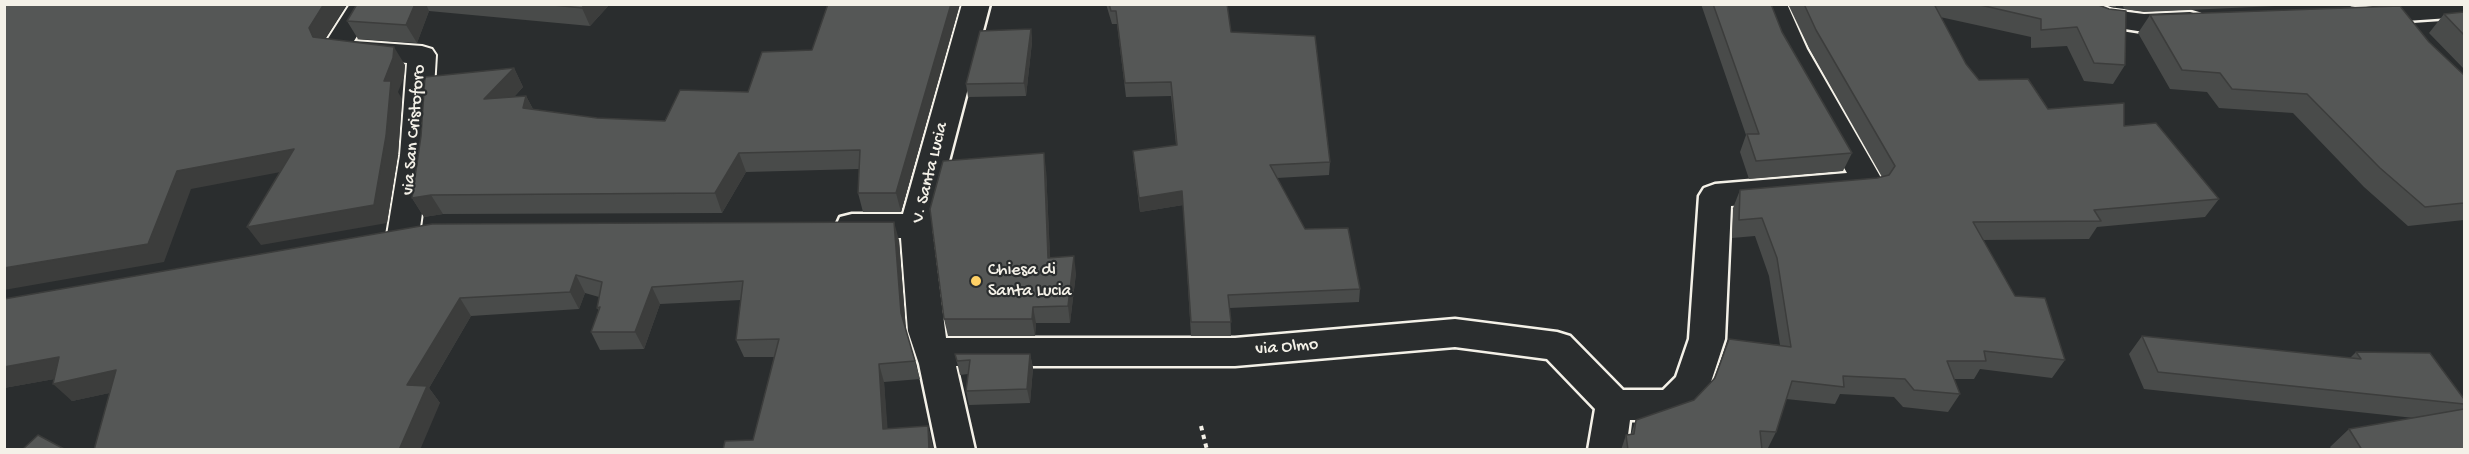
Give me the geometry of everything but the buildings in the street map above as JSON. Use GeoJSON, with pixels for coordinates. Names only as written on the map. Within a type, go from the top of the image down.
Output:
{"type":"FeatureCollection","features":[{"type":"Feature","properties":{"kind":"street","name":"via San Cristoforo"},"geometry":{"type":"LineString","coordinates":[[364,4],[336,48],[422,56],[416,155],[418,232]]}},
{"type":"Feature","properties":{"kind":"street","name":"V. Santa Lucia"},"geometry":{"type":"LineString","coordinates":[[956,450],[933,352],[926,332],[916,226],[976,4]]}},
{"type":"Feature","properties":{"kind":"street"},"geometry":{"type":"LineString","coordinates":[[1607,450],[1614,405],[1672,405],[1692,385],[1707,339],[1715,196],[1868,183],[1791,49],[1773,4]]}},
{"type":"Feature","properties":{"kind":"street"},"geometry":{"type":"LineString","coordinates":[[2065,4],[2109,19],[2144,23],[2216,20]]}},
{"type":"Feature","properties":{"kind":"street"},"geometry":{"type":"LineString","coordinates":[[2334,16],[2464,8]]}},
{"type":"Feature","properties":{"kind":"street"},"geometry":{"type":"LineString","coordinates":[[2394,13],[2412,37]]}},
{"type":"Feature","properties":{"kind":"street"},"geometry":{"type":"LineString","coordinates":[[821,226],[916,226]]}},
{"type":"Feature","properties":{"kind":"street"},"geometry":{"type":"LineString","coordinates":[[369,241],[418,232]]}},
{"type":"Feature","properties":{"kind":"street","name":"via Olmo"},"geometry":{"type":"LineString","coordinates":[[933,352],[1235,352],[1455,333],[1557,346],[1614,405]]}},
{"type":"Feature","properties":{"kind":"path"},"geometry":{"type":"LineString","coordinates":[[1201,426],[1207,450]]}},
{"type":"Feature","properties":{"kind":"place","name":"Chiesa di Santa Lucia"},"geometry":{"type":"Point","coordinates":[976,281]}}]}
